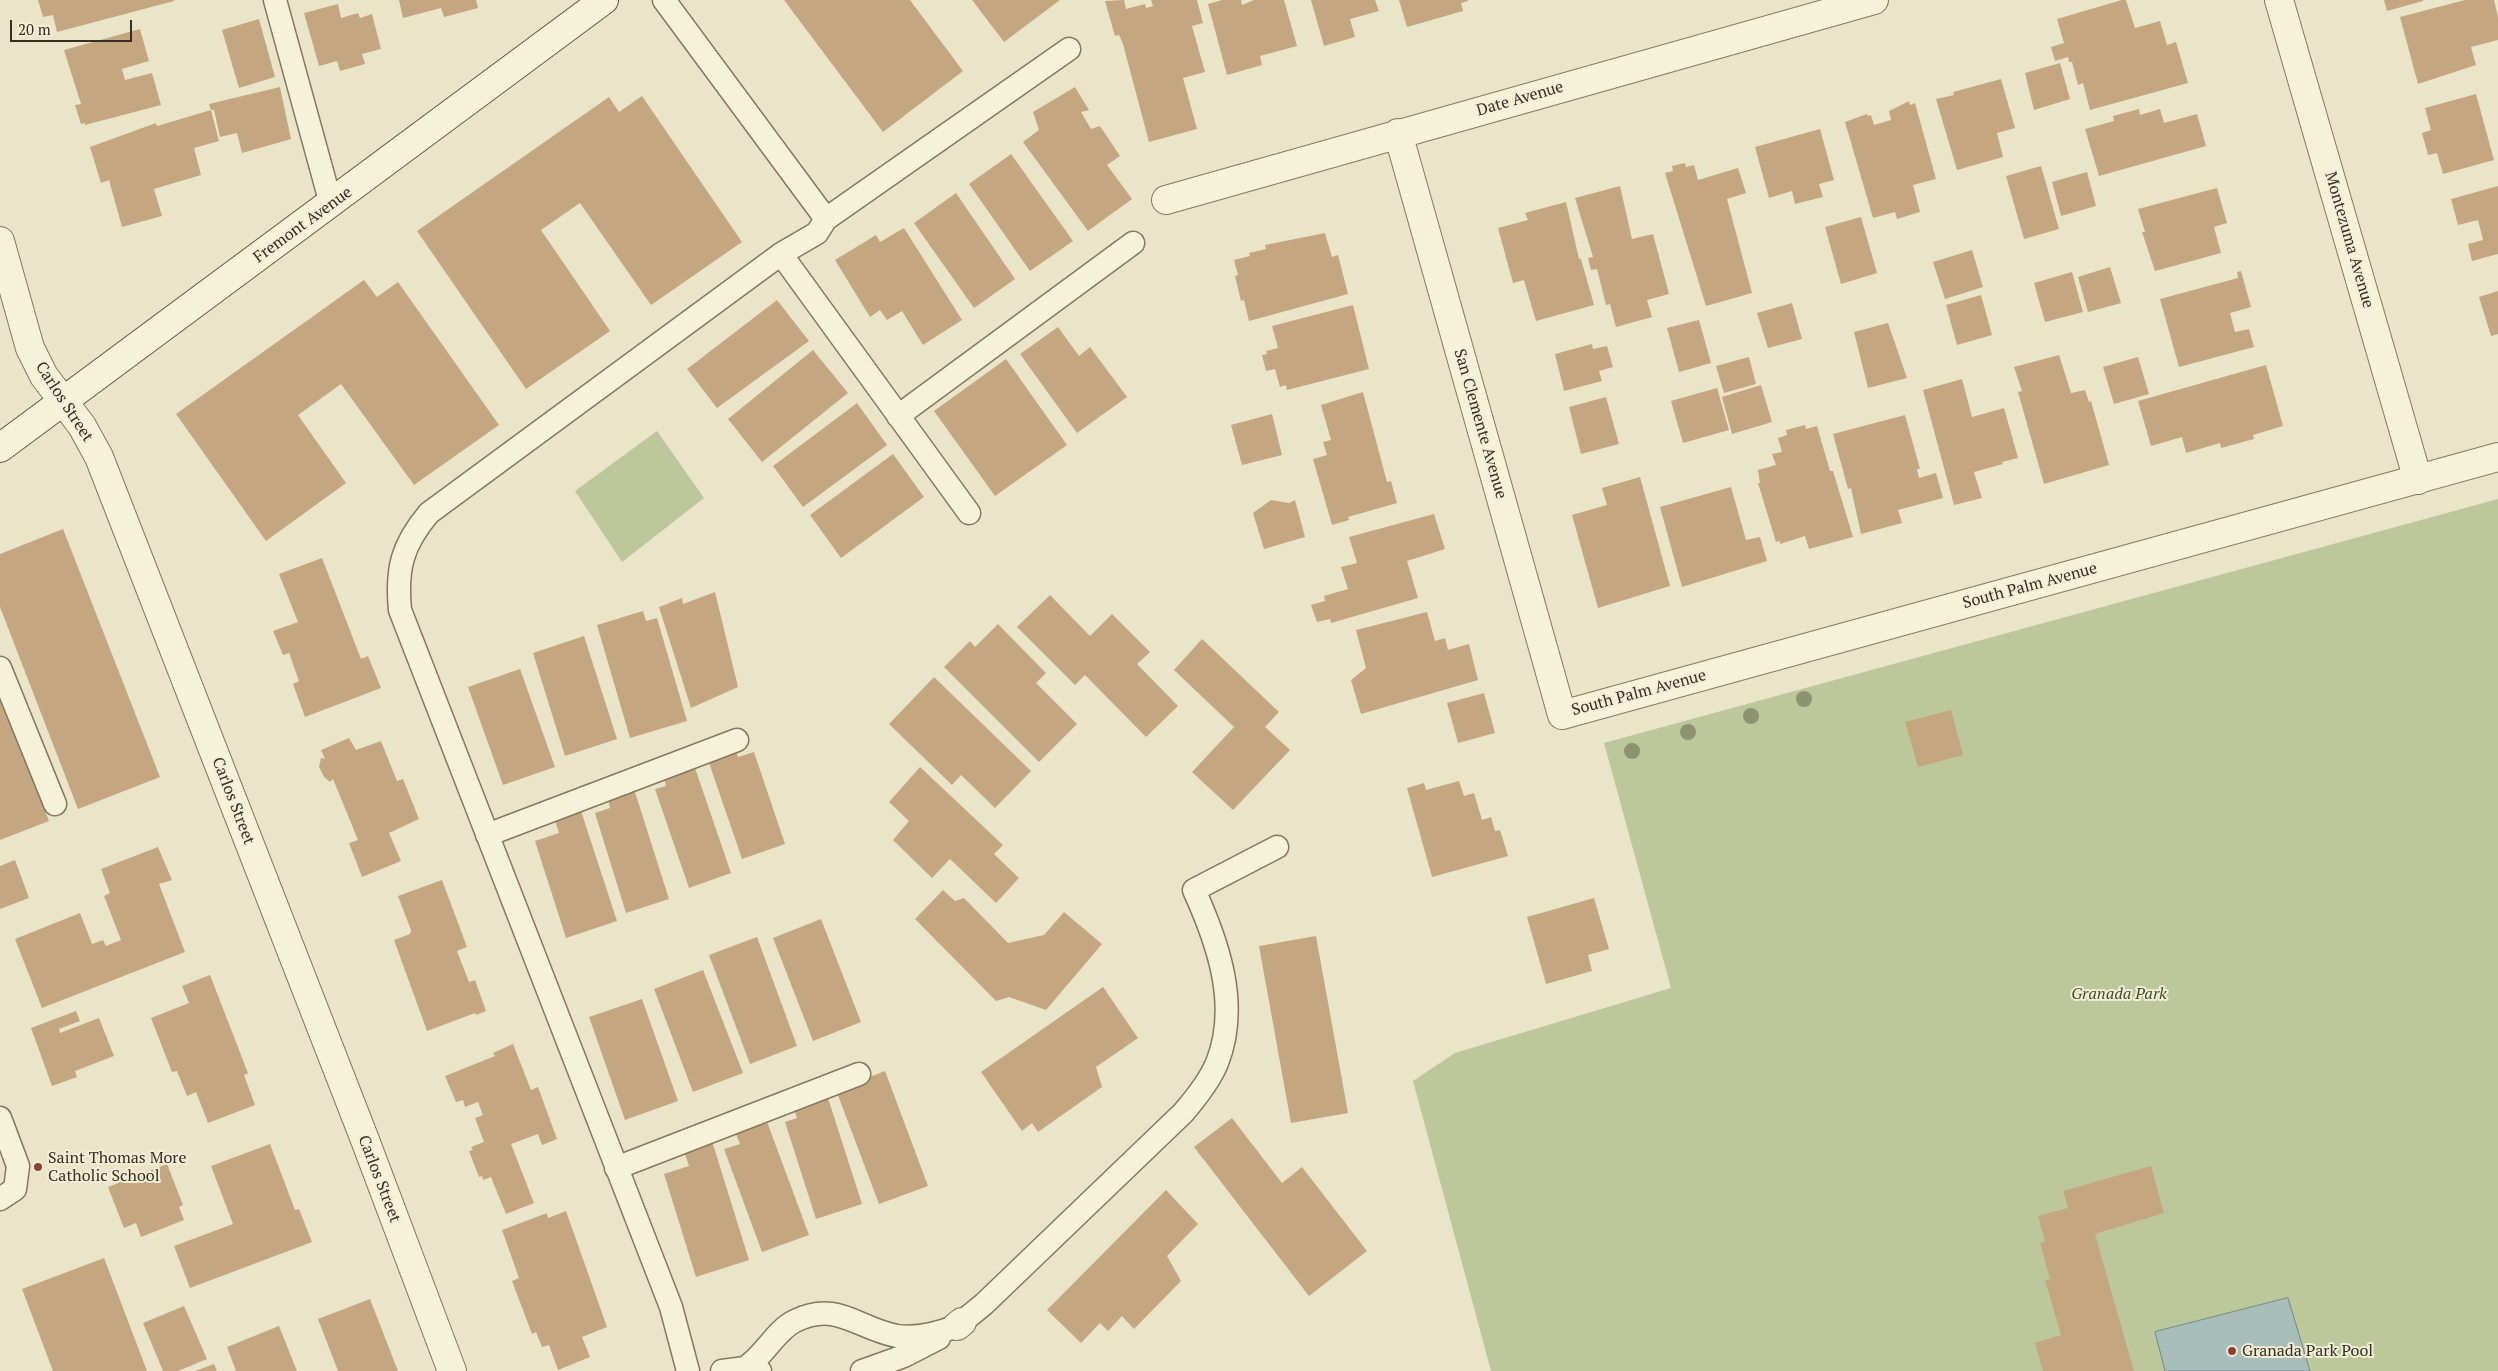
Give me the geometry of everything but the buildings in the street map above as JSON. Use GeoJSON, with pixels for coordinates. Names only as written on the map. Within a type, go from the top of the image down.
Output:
{"type":"FeatureCollection","features":[{"type":"Feature","properties":{"kind":"street","name":"Fremont Avenue"},"geometry":{"type":"LineString","coordinates":[[0,448],[604,0]]}},
{"type":"Feature","properties":{"kind":"street","name":"Date Avenue"},"geometry":{"type":"LineString","coordinates":[[1166,200],[1874,0]]}},
{"type":"Feature","properties":{"kind":"street","name":"Montezuma Avenue"},"geometry":{"type":"LineString","coordinates":[[2280,0],[2418,480]]}},
{"type":"Feature","properties":{"kind":"street","name":"San Clemente Avenue"},"geometry":{"type":"LineString","coordinates":[[1398,133],[1562,715]]}},
{"type":"Feature","properties":{"kind":"street","name":"Carlos Street"},"geometry":{"type":"LineString","coordinates":[[0,241],[30,348],[44,376],[82,426],[98,457],[358,1122],[452,1371]]}},
{"type":"Feature","properties":{"kind":"street","name":"South Palm Avenue"},"geometry":{"type":"LineString","coordinates":[[1562,715],[2498,457]]}},
{"type":"Feature","properties":{"kind":"lane"},"geometry":{"type":"LineString","coordinates":[[275,0],[331,204]]}},
{"type":"Feature","properties":{"kind":"lane"},"geometry":{"type":"LineString","coordinates":[[664,0],[826,218]]}},
{"type":"Feature","properties":{"kind":"lane"},"geometry":{"type":"LineString","coordinates":[[688,1371],[670,1307],[400,610],[398,585],[402,560],[411,535],[429,513],[780,254],[817,233],[826,218],[1069,49]]}},
{"type":"Feature","properties":{"kind":"lane"},"geometry":{"type":"LineString","coordinates":[[898,416],[1133,243]]}},
{"type":"Feature","properties":{"kind":"lane"},"geometry":{"type":"LineString","coordinates":[[780,254],[969,513]]}},
{"type":"Feature","properties":{"kind":"lane"},"geometry":{"type":"LineString","coordinates":[[0,668],[55,804]]}},
{"type":"Feature","properties":{"kind":"lane"},"geometry":{"type":"LineString","coordinates":[[487,835],[736,740]]}},
{"type":"Feature","properties":{"kind":"lane"},"geometry":{"type":"LineString","coordinates":[[862,1371],[910,1353],[959,1324],[984,1304],[1183,1113],[1203,1089],[1217,1063],[1224,1039],[1227,1013],[1225,982],[1218,950],[1194,890],[1277,848]]}},
{"type":"Feature","properties":{"kind":"lane"},"geometry":{"type":"LineString","coordinates":[[616,1168],[859,1074]]}},
{"type":"Feature","properties":{"kind":"lane"},"geometry":{"type":"LineString","coordinates":[[0,1118],[18,1166],[15,1189],[0,1199]]}},
{"type":"Feature","properties":{"kind":"lane"},"geometry":{"type":"LineString","coordinates":[[722,1371],[753,1369],[775,1338],[792,1322],[816,1313],[845,1316],[881,1332],[899,1336],[938,1333],[959,1324]]}},
{"type":"Feature","properties":{"kind":"green space"},"geometry":{"type":"Polygon","coordinates":[[[657,431],[704,498],[622,562],[575,491],[657,431]]]}},
{"type":"Feature","properties":{"kind":"green space","name":"Granada Park"},"geometry":{"type":"Polygon","coordinates":[[[2498,499],[2498,1371],[1491,1371],[1413,1081],[1455,1053],[1671,988],[1604,743],[2498,499]]]}},
{"type":"Feature","properties":{"kind":"water","name":"Granada Park Pool"},"geometry":{"type":"Polygon","coordinates":[[[2288,1298],[2310,1371],[2165,1371],[2155,1332],[2288,1298]]]}},
{"type":"Feature","properties":{"kind":"place","name":"Saint Thomas More Catholic School"},"geometry":{"type":"Point","coordinates":[38,1167]}},
{"type":"Feature","properties":{"kind":"place","name":"Granada Park Pool"},"geometry":{"type":"Point","coordinates":[2232,1351]}}]}
